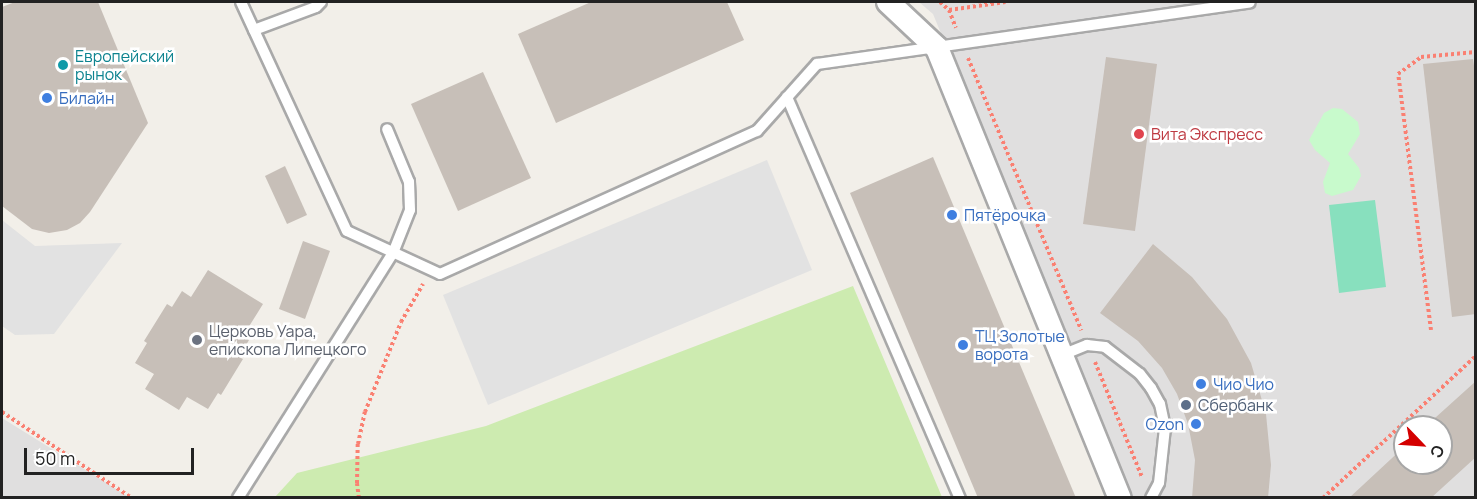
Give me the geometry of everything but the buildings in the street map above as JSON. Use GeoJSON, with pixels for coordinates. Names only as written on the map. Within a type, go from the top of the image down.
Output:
{"type":"FeatureCollection","features":[{"type":"Feature","properties":{"kind":"street"},"geometry":{"type":"LineString","coordinates":[[888,2],[937,48],[1120,498]]}},
{"type":"Feature","properties":{"kind":"lane"},"geometry":{"type":"LineString","coordinates":[[241,2],[347,231],[440,274],[757,131],[817,64],[1250,2]]}},
{"type":"Feature","properties":{"kind":"lane"},"geometry":{"type":"LineString","coordinates":[[254,30],[315,7],[321,2]]}},
{"type":"Feature","properties":{"kind":"lane"},"geometry":{"type":"LineString","coordinates":[[787,97],[960,498]]}},
{"type":"Feature","properties":{"kind":"lane"},"geometry":{"type":"LineString","coordinates":[[238,498],[393,253],[410,210],[410,192],[409,182],[387,129]]}},
{"type":"Feature","properties":{"kind":"lane"},"geometry":{"type":"LineString","coordinates":[[1062,354],[1088,345],[1104,347],[1140,374],[1160,404],[1165,428],[1163,462],[1159,483],[1151,498]]}},
{"type":"Feature","properties":{"kind":"path"},"geometry":{"type":"LineString","coordinates":[[940,2],[949,10],[1146,487]]}},
{"type":"Feature","properties":{"kind":"path"},"geometry":{"type":"LineString","coordinates":[[949,10],[983,3],[1005,2]]}},
{"type":"Feature","properties":{"kind":"path"},"geometry":{"type":"LineString","coordinates":[[1431,330],[1398,74],[1421,57],[1476,52]]}},
{"type":"Feature","properties":{"kind":"path"},"geometry":{"type":"LineString","coordinates":[[360,498],[357,483],[358,444],[365,412],[401,322],[430,271]]}},
{"type":"Feature","properties":{"kind":"path"},"geometry":{"type":"LineString","coordinates":[[1323,498],[1476,356]]}},
{"type":"Feature","properties":{"kind":"path"},"geometry":{"type":"LineString","coordinates":[[2,412],[132,498]]}},
{"type":"Feature","properties":{"kind":"shaded area"},"geometry":{"type":"Polygon","coordinates":[[[919,2],[1475,2],[1475,497],[1132,497],[933,14],[919,2]]]}},
{"type":"Feature","properties":{"kind":"shaded area"},"geometry":{"type":"Polygon","coordinates":[[[767,160],[812,270],[488,405],[443,295],[767,160]]]}},
{"type":"Feature","properties":{"kind":"shaded area"},"geometry":{"type":"Polygon","coordinates":[[[2,220],[35,246],[122,243],[54,334],[15,335],[2,326],[2,220]]]}},
{"type":"Feature","properties":{"kind":"shaded area"},"geometry":{"type":"Polygon","coordinates":[[[2,418],[129,497],[2,497],[2,418]]]}},
{"type":"Feature","properties":{"kind":"green space"},"geometry":{"type":"Polygon","coordinates":[[[1333,108],[1342,109],[1358,122],[1360,134],[1348,154],[1359,168],[1361,176],[1353,190],[1332,196],[1325,193],[1323,182],[1330,163],[1315,150],[1309,140],[1324,113],[1333,108]]]}},
{"type":"Feature","properties":{"kind":"green space"},"geometry":{"type":"Polygon","coordinates":[[[1375,200],[1386,287],[1339,293],[1329,205],[1375,200]]]}},
{"type":"Feature","properties":{"kind":"green space"},"geometry":{"type":"Polygon","coordinates":[[[853,286],[942,497],[275,497],[297,473],[486,426],[853,286]]]}},
{"type":"Feature","properties":{"kind":"place","name":"Европейский рынок"},"geometry":{"type":"Point","coordinates":[63,65]}},
{"type":"Feature","properties":{"kind":"place","name":"Билайн"},"geometry":{"type":"Point","coordinates":[47,98]}},
{"type":"Feature","properties":{"kind":"place","name":"Вита Экспресс"},"geometry":{"type":"Point","coordinates":[1139,134]}},
{"type":"Feature","properties":{"kind":"place","name":"Пятёрочка"},"geometry":{"type":"Point","coordinates":[952,215]}},
{"type":"Feature","properties":{"kind":"place","name":"Церковь Уара, епископа Липецкого"},"geometry":{"type":"Point","coordinates":[197,340]}},
{"type":"Feature","properties":{"kind":"place","name":"ТЦ Золотые ворота"},"geometry":{"type":"Point","coordinates":[963,345]}},
{"type":"Feature","properties":{"kind":"place","name":"Чио Чио"},"geometry":{"type":"Point","coordinates":[1201,384]}},
{"type":"Feature","properties":{"kind":"place","name":"Сбербанк"},"geometry":{"type":"Point","coordinates":[1186,405]}},
{"type":"Feature","properties":{"kind":"place","name":"Ozon"},"geometry":{"type":"Point","coordinates":[1196,424]}}]}
